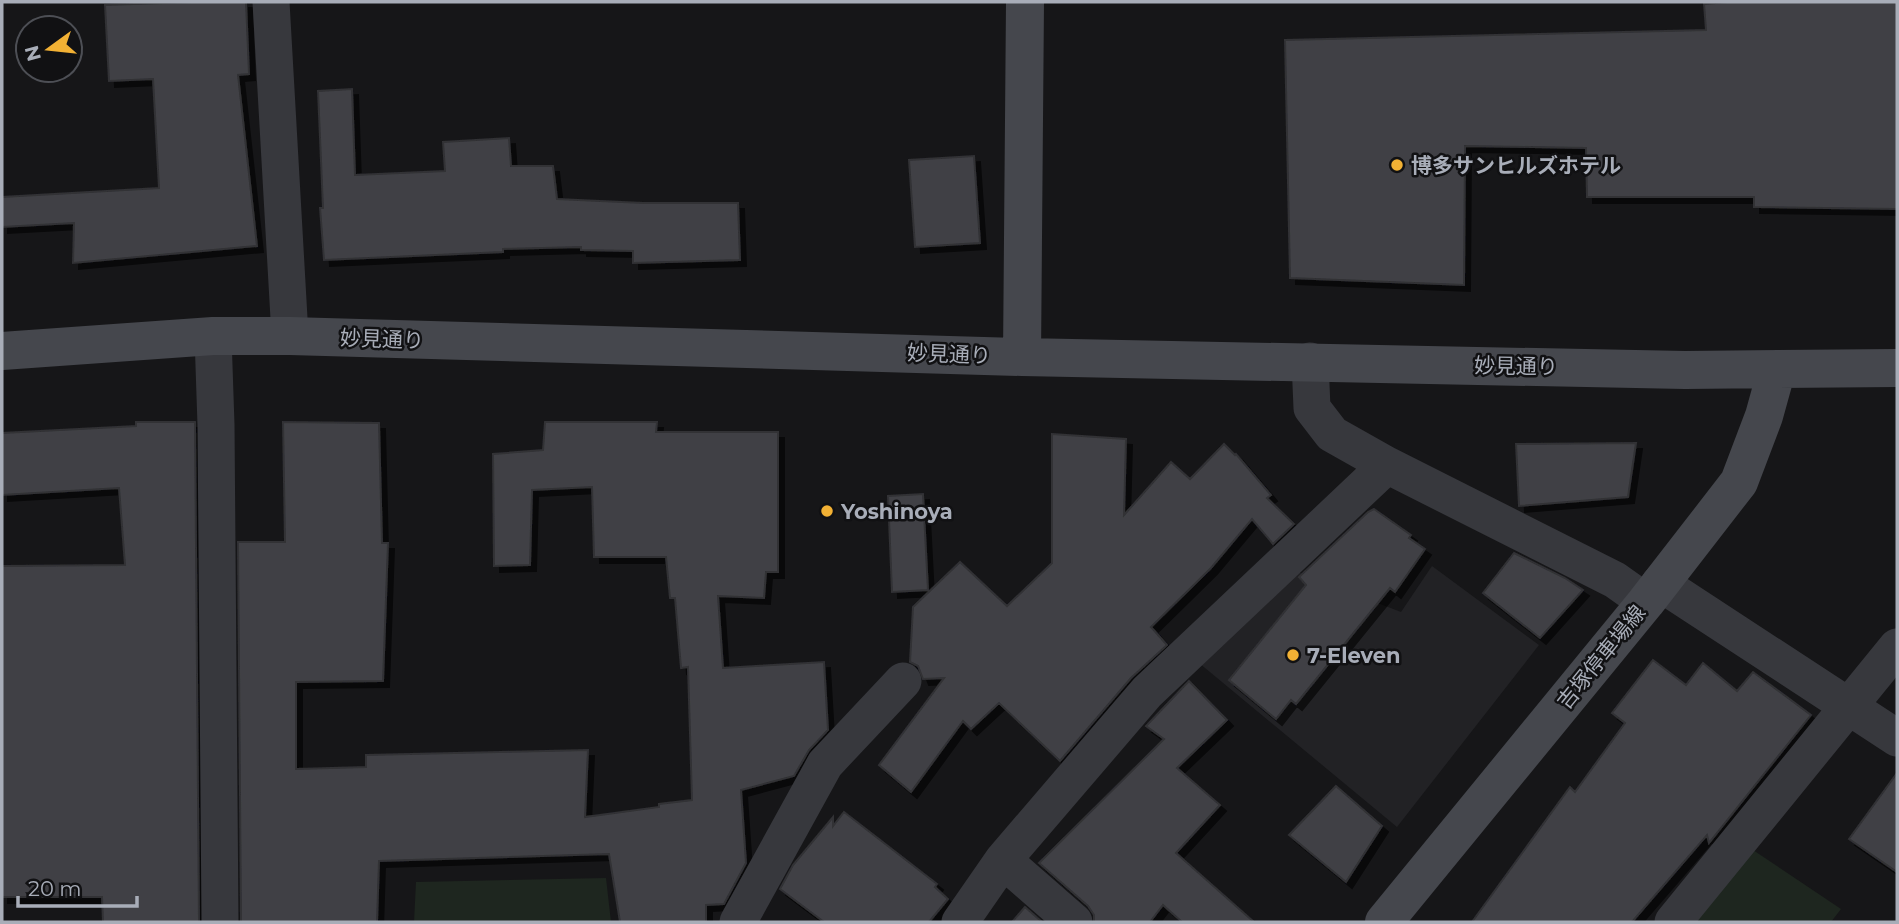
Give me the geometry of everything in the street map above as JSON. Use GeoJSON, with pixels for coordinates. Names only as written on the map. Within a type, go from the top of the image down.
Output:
{"type":"FeatureCollection","features":[{"type":"Feature","properties":{"kind":"main road"},"geometry":{"type":"LineString","coordinates":[[1022,357],[1025,2]]}},
{"type":"Feature","properties":{"kind":"main road","name":"妙見通り"},"geometry":{"type":"LineString","coordinates":[[2,351],[213,336],[290,336],[1022,357],[1685,370],[1897,368]]}},
{"type":"Feature","properties":{"kind":"main road","name":"吉塚停車場線"},"geometry":{"type":"LineString","coordinates":[[1384,922],[1653,593],[1739,482],[1764,415],[1777,369]]}},
{"type":"Feature","properties":{"kind":"street"},"geometry":{"type":"LineString","coordinates":[[271,2],[290,336]]}},
{"type":"Feature","properties":{"kind":"street"},"geometry":{"type":"LineString","coordinates":[[213,336],[219,922]]}},
{"type":"Feature","properties":{"kind":"street"},"geometry":{"type":"LineString","coordinates":[[1310,362],[1312,408],[1332,434],[1387,465],[1615,580],[1653,593],[1897,738]]}},
{"type":"Feature","properties":{"kind":"street"},"geometry":{"type":"LineString","coordinates":[[960,922],[1003,860],[1147,692],[1387,465]]}},
{"type":"Feature","properties":{"kind":"street"},"geometry":{"type":"LineString","coordinates":[[1673,922],[1897,647]]}},
{"type":"Feature","properties":{"kind":"street"},"geometry":{"type":"LineString","coordinates":[[738,922],[825,764],[903,681]]}},
{"type":"Feature","properties":{"kind":"street"},"geometry":{"type":"LineString","coordinates":[[1003,860],[1074,922]]}},
{"type":"Feature","properties":{"kind":"shaded area"},"geometry":{"type":"Polygon","coordinates":[[[1432,566],[1539,645],[1397,827],[1193,658],[1290,569],[1401,612],[1432,566]]]}},
{"type":"Feature","properties":{"kind":"shaded area"},"geometry":{"type":"Polygon","coordinates":[[[1750,848],[1841,909],[1831,922],[1690,922],[1750,848]]]}},
{"type":"Feature","properties":{"kind":"shaded area"},"geometry":{"type":"Polygon","coordinates":[[[606,878],[611,922],[414,922],[416,882],[606,878]]]}},
{"type":"Feature","properties":{"kind":"building"},"geometry":{"type":"Polygon","coordinates":[[[246,2],[249,74],[238,75],[257,246],[73,263],[74,223],[2,227],[2,197],[159,188],[153,79],[109,81],[105,5],[246,2]]]}},
{"type":"Feature","properties":{"kind":"building"},"geometry":{"type":"Polygon","coordinates":[[[1897,2],[1897,209],[1754,207],[1754,197],[1587,197],[1586,148],[1465,146],[1464,285],[1290,278],[1285,40],[1706,30],[1704,4],[1897,2]]]}},
{"type":"Feature","properties":{"kind":"building"},"geometry":{"type":"Polygon","coordinates":[[[352,89],[355,175],[445,171],[443,142],[509,138],[511,166],[553,166],[557,199],[738,203],[740,260],[633,263],[633,251],[581,250],[581,247],[324,260],[320,208],[323,208],[318,91],[352,89]]]}},
{"type":"Feature","properties":{"kind":"building"},"geometry":{"type":"Polygon","coordinates":[[[974,156],[980,243],[915,247],[909,160],[974,156]]]}},
{"type":"Feature","properties":{"kind":"building"},"geometry":{"type":"Polygon","coordinates":[[[136,422],[195,422],[199,922],[103,922],[102,897],[2,897],[2,566],[125,565],[119,488],[2,495],[2,433],[136,426],[136,422]]]}},
{"type":"Feature","properties":{"kind":"building"},"geometry":{"type":"Polygon","coordinates":[[[283,422],[379,423],[382,543],[388,543],[383,681],[296,682],[296,769],[366,767],[366,755],[588,750],[585,817],[692,800],[688,667],[681,668],[675,598],[670,598],[666,557],[594,557],[592,487],[532,490],[530,565],[494,566],[493,454],[543,450],[545,422],[657,422],[656,432],[778,432],[778,572],[766,572],[764,598],[718,596],[723,668],[824,662],[828,730],[809,750],[794,776],[741,790],[746,863],[724,904],[706,905],[706,922],[620,922],[609,854],[379,861],[377,922],[241,922],[238,542],[285,542],[283,422]]]}},
{"type":"Feature","properties":{"kind":"building"},"geometry":{"type":"Polygon","coordinates":[[[1052,434],[1126,439],[1124,515],[1171,462],[1190,479],[1224,444],[1271,495],[1267,498],[1294,524],[1273,544],[1252,519],[1211,568],[1151,627],[1167,645],[1131,678],[1060,761],[999,703],[971,729],[963,721],[911,792],[879,765],[944,678],[923,679],[918,666],[910,662],[913,607],[960,562],[1007,606],[1052,563],[1052,434]]]}},
{"type":"Feature","properties":{"kind":"building"},"geometry":{"type":"Polygon","coordinates":[[[1636,443],[1628,497],[1519,506],[1516,444],[1636,443]]]}},
{"type":"Feature","properties":{"kind":"building"},"geometry":{"type":"Polygon","coordinates":[[[923,494],[928,590],[892,592],[888,496],[923,494]]]}},
{"type":"Feature","properties":{"kind":"building"},"geometry":{"type":"Polygon","coordinates":[[[1374,509],[1411,535],[1409,538],[1425,549],[1395,592],[1390,588],[1296,704],[1291,700],[1276,719],[1229,680],[1306,585],[1299,577],[1374,509]]]}},
{"type":"Feature","properties":{"kind":"building"},"geometry":{"type":"Polygon","coordinates":[[[1514,553],[1583,590],[1540,638],[1483,593],[1514,553]]]}},
{"type":"Feature","properties":{"kind":"building"},"geometry":{"type":"Polygon","coordinates":[[[1653,660],[1686,685],[1703,663],[1737,691],[1753,672],[1811,715],[1709,843],[1707,835],[1632,922],[1472,922],[1570,787],[1575,792],[1625,723],[1612,713],[1653,660]]]}},
{"type":"Feature","properties":{"kind":"building"},"geometry":{"type":"Polygon","coordinates":[[[1189,681],[1227,720],[1177,768],[1220,805],[1176,853],[1254,922],[1182,922],[1163,905],[1150,922],[1094,922],[1094,915],[1088,906],[1039,863],[1164,739],[1146,726],[1189,681]]]}},
{"type":"Feature","properties":{"kind":"building"},"geometry":{"type":"Polygon","coordinates":[[[1897,773],[1897,872],[1849,839],[1897,773]]]}},
{"type":"Feature","properties":{"kind":"building"},"geometry":{"type":"Polygon","coordinates":[[[1336,786],[1382,826],[1346,882],[1289,835],[1336,786]]]}},
{"type":"Feature","properties":{"kind":"building"},"geometry":{"type":"Polygon","coordinates":[[[844,812],[937,884],[935,887],[948,899],[929,922],[824,922],[780,889],[793,865],[833,817],[833,826],[844,812]]]}},
{"type":"Feature","properties":{"kind":"building"},"geometry":{"type":"Polygon","coordinates":[[[1025,907],[1042,922],[1012,922],[1025,907]]]}},
{"type":"Feature","properties":{"kind":"place","name":"博多サンヒルズホテル"},"geometry":{"type":"Point","coordinates":[1397,165]}},
{"type":"Feature","properties":{"kind":"place","name":"Yoshinoya"},"geometry":{"type":"Point","coordinates":[827,511]}},
{"type":"Feature","properties":{"kind":"place","name":"7-Eleven"},"geometry":{"type":"Point","coordinates":[1293,655]}}]}
